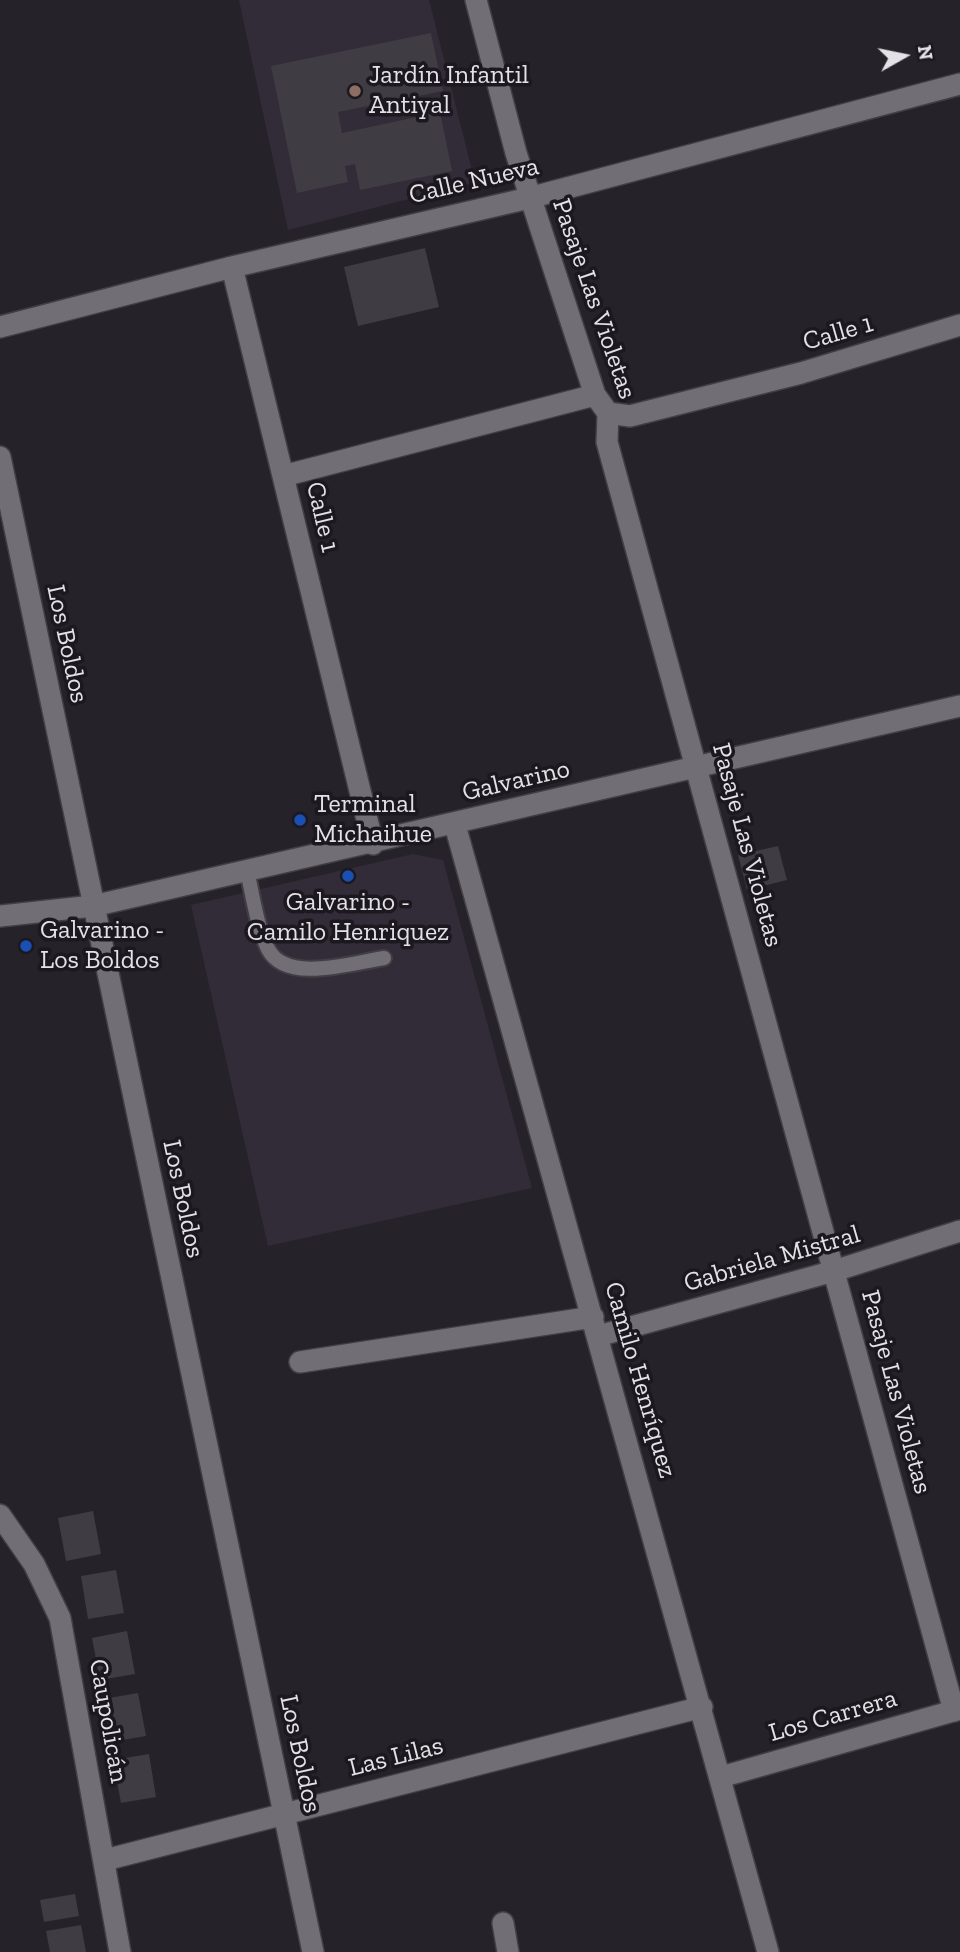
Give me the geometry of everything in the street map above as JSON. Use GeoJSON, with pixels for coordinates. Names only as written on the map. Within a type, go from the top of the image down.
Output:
{"type":"FeatureCollection","features":[{"type":"Feature","properties":{"kind":"street","name":"Pasaje Las Violetas"},"geometry":{"type":"LineString","coordinates":[[476,0],[529,198],[595,395],[608,413],[607,442],[957,1710]]}},
{"type":"Feature","properties":{"kind":"street","name":"Calle Nueva"},"geometry":{"type":"LineString","coordinates":[[0,327],[232,267],[529,198],[960,84]]}},
{"type":"Feature","properties":{"kind":"street"},"geometry":{"type":"LineString","coordinates":[[232,267],[283,476]]}},
{"type":"Feature","properties":{"kind":"street","name":"Calle 1"},"geometry":{"type":"LineString","coordinates":[[608,413],[630,415],[775,380],[960,325]]}},
{"type":"Feature","properties":{"kind":"street","name":"Calle 1"},"geometry":{"type":"LineString","coordinates":[[373,844],[283,476],[595,395]]}},
{"type":"Feature","properties":{"kind":"street","name":"Los Boldos"},"geometry":{"type":"LineString","coordinates":[[0,457],[313,1952]]}},
{"type":"Feature","properties":{"kind":"street","name":"Galvarino"},"geometry":{"type":"LineString","coordinates":[[0,916],[93,906],[959,708]]}},
{"type":"Feature","properties":{"kind":"street","name":"Camilo Henríquez"},"geometry":{"type":"LineString","coordinates":[[455,825],[768,1952]]}},
{"type":"Feature","properties":{"kind":"street","name":"Gabriela Mistral"},"geometry":{"type":"LineString","coordinates":[[300,1362],[595,1327],[834,1271],[960,1231]]}},
{"type":"Feature","properties":{"kind":"street","name":"Caupolicán"},"geometry":{"type":"LineString","coordinates":[[0,1515],[34,1563],[60,1618],[120,1952]]}},
{"type":"Feature","properties":{"kind":"street","name":"Las Lilas"},"geometry":{"type":"LineString","coordinates":[[104,1860],[702,1707]]}},
{"type":"Feature","properties":{"kind":"street","name":"Los Carrera"},"geometry":{"type":"LineString","coordinates":[[721,1776],[957,1710]]}},
{"type":"Feature","properties":{"kind":"street"},"geometry":{"type":"LineString","coordinates":[[503,1923],[508,1952]]}},
{"type":"Feature","properties":{"kind":"lane"},"geometry":{"type":"LineString","coordinates":[[247,871],[267,947],[282,964],[306,969],[384,958]]}},
{"type":"Feature","properties":{"kind":"shaded area","name":"Jardín Infantil Antiyal"},"geometry":{"type":"Polygon","coordinates":[[[239,0],[429,0],[475,182],[288,230],[239,0]]]}},
{"type":"Feature","properties":{"kind":"shaded area"},"geometry":{"type":"Polygon","coordinates":[[[413,854],[443,860],[532,1188],[268,1246],[191,905],[413,854]]]}},
{"type":"Feature","properties":{"kind":"building"},"geometry":{"type":"Polygon","coordinates":[[[431,33],[443,91],[338,112],[342,133],[440,112],[452,171],[360,190],[355,164],[345,166],[348,182],[297,193],[271,66],[431,33]]]}},
{"type":"Feature","properties":{"kind":"building"},"geometry":{"type":"Polygon","coordinates":[[[425,248],[439,307],[358,326],[344,267],[425,248]]]}},
{"type":"Feature","properties":{"kind":"building"},"geometry":{"type":"Polygon","coordinates":[[[778,846],[787,880],[747,890],[738,855],[778,846]]]}},
{"type":"Feature","properties":{"kind":"building"},"geometry":{"type":"Polygon","coordinates":[[[93,1511],[101,1554],[66,1561],[58,1518],[93,1511]]]}},
{"type":"Feature","properties":{"kind":"building"},"geometry":{"type":"Polygon","coordinates":[[[116,1570],[124,1613],[88,1619],[81,1576],[116,1570]]]}},
{"type":"Feature","properties":{"kind":"building"},"geometry":{"type":"Polygon","coordinates":[[[127,1631],[135,1674],[100,1680],[92,1638],[127,1631]]]}},
{"type":"Feature","properties":{"kind":"building"},"geometry":{"type":"Polygon","coordinates":[[[138,1693],[146,1736],[111,1742],[103,1699],[138,1693]]]}},
{"type":"Feature","properties":{"kind":"building"},"geometry":{"type":"Polygon","coordinates":[[[149,1754],[156,1797],[121,1803],[113,1760],[149,1754]]]}},
{"type":"Feature","properties":{"kind":"building"},"geometry":{"type":"Polygon","coordinates":[[[75,1894],[79,1916],[44,1922],[40,1900],[75,1894]]]}},
{"type":"Feature","properties":{"kind":"building"},"geometry":{"type":"Polygon","coordinates":[[[81,1925],[86,1952],[50,1952],[46,1931],[81,1925]]]}},
{"type":"Feature","properties":{"kind":"place","name":"Jardín Infantil Antiyal"},"geometry":{"type":"Point","coordinates":[355,91]}},
{"type":"Feature","properties":{"kind":"place","name":"Terminal Michaihue"},"geometry":{"type":"Point","coordinates":[300,820]}},
{"type":"Feature","properties":{"kind":"place","name":"Galvarino - Camilo Henriquez"},"geometry":{"type":"Point","coordinates":[348,876]}},
{"type":"Feature","properties":{"kind":"place","name":"Galvarino - Los Boldos"},"geometry":{"type":"Point","coordinates":[26,946]}}]}
